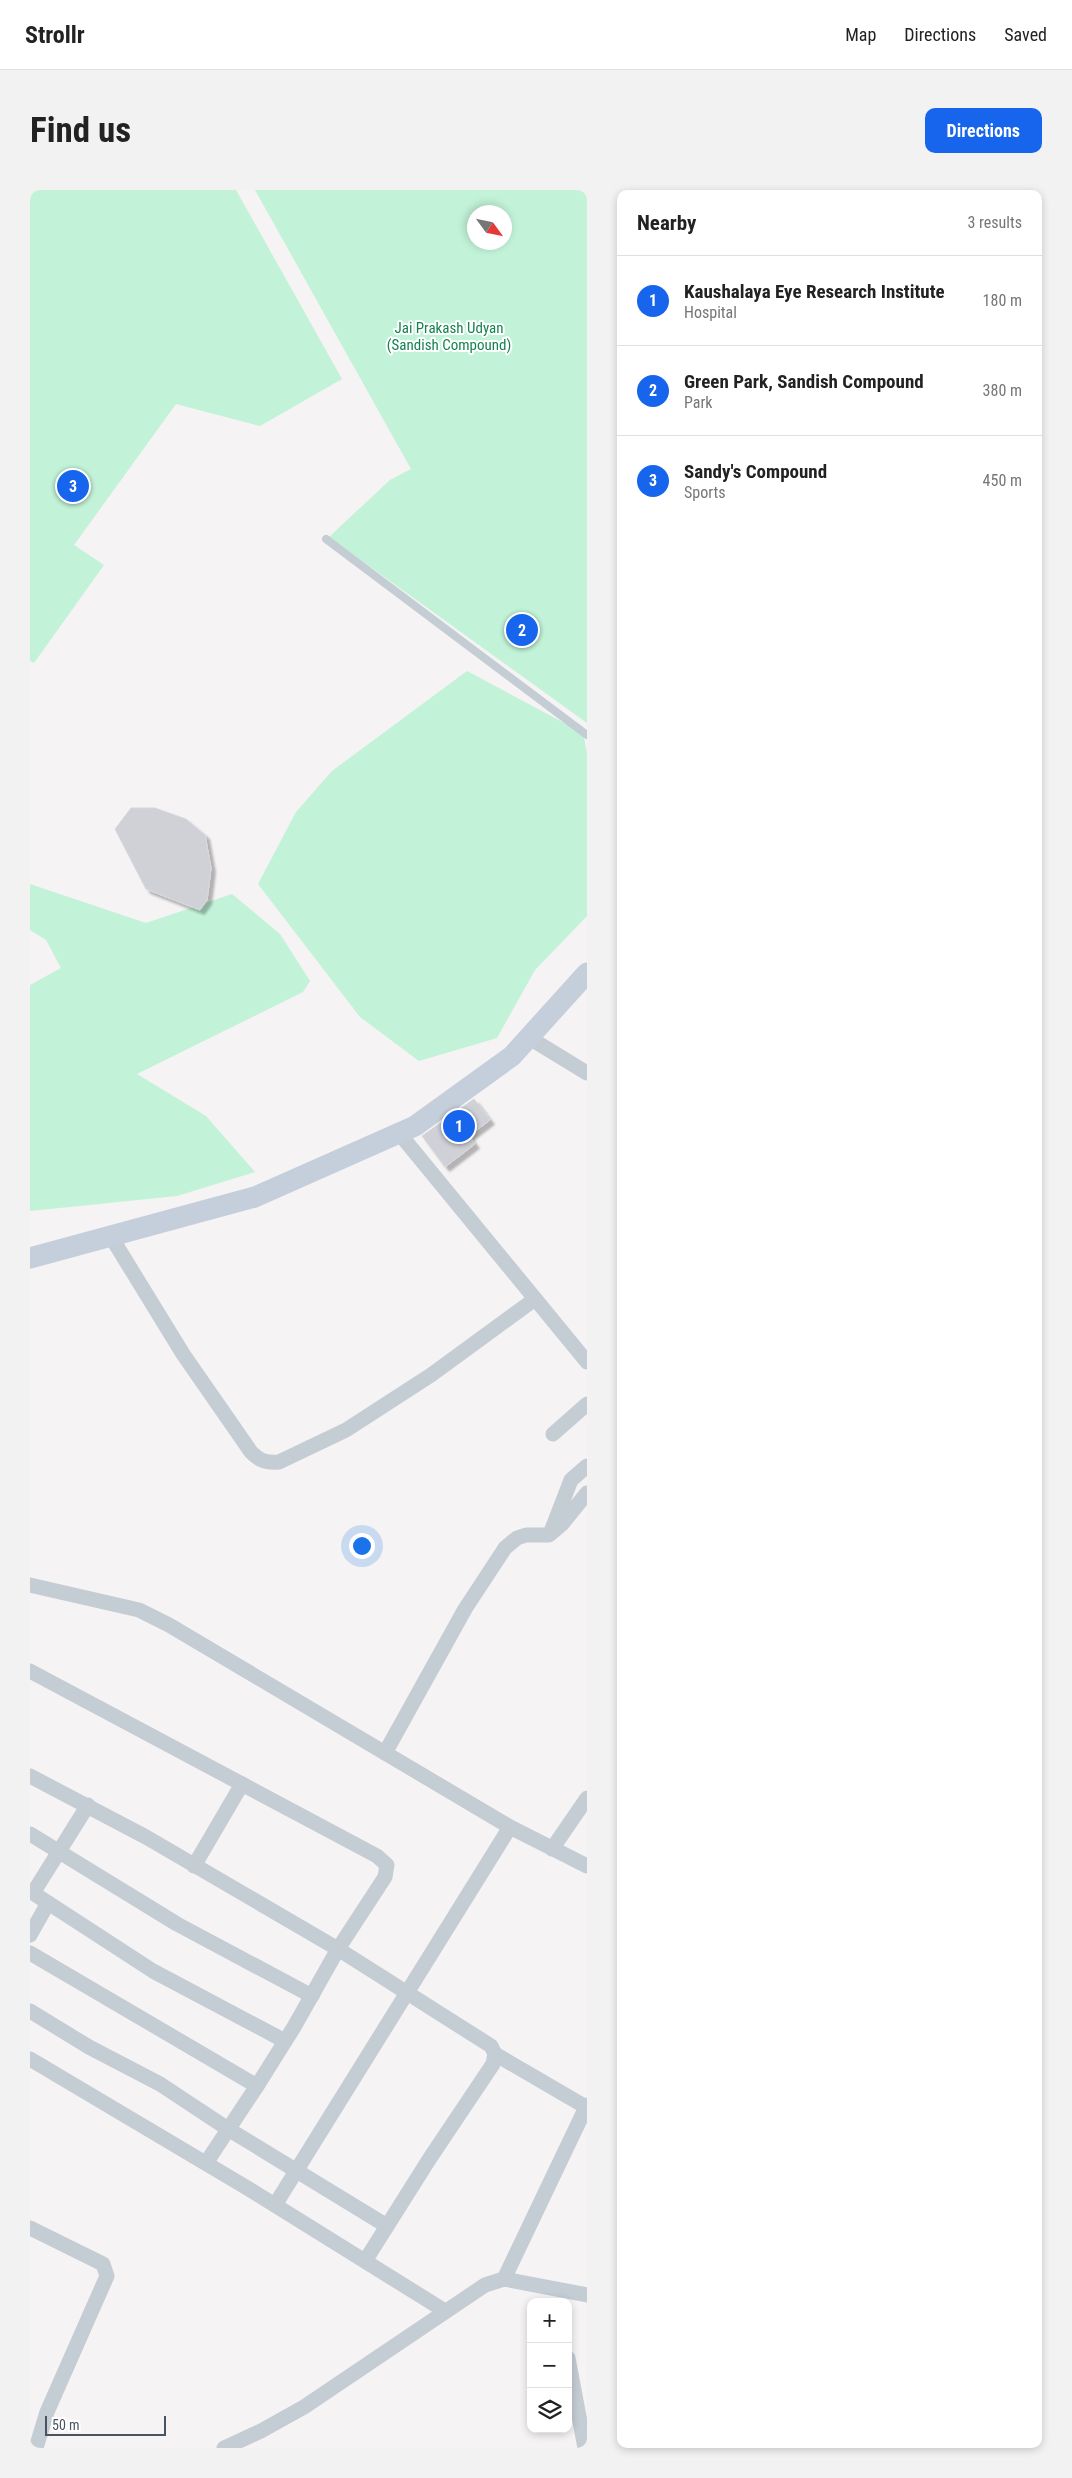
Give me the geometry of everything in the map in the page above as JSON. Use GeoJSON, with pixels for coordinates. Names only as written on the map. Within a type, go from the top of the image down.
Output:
{"type":"FeatureCollection","features":[{"type":"Feature","properties":{"kind":"main road"},"geometry":{"type":"LineString","coordinates":[[30,1258],[255,1197],[415,1126],[512,1056],[587,973]]}},
{"type":"Feature","properties":{"kind":"street"},"geometry":{"type":"LineString","coordinates":[[528,1037],[587,1073]]}},
{"type":"Feature","properties":{"kind":"street"},"geometry":{"type":"LineString","coordinates":[[399,1133],[587,1362]]}},
{"type":"Feature","properties":{"kind":"street"},"geometry":{"type":"LineString","coordinates":[[110,1236],[183,1354],[228,1420],[258,1460],[267,1463],[279,1462],[346,1430],[431,1375],[535,1299]]}},
{"type":"Feature","properties":{"kind":"street"},"geometry":{"type":"LineString","coordinates":[[553,1434],[587,1404]]}},
{"type":"Feature","properties":{"kind":"street"},"geometry":{"type":"LineString","coordinates":[[549,1535],[571,1480],[587,1466]]}},
{"type":"Feature","properties":{"kind":"street"},"geometry":{"type":"LineString","coordinates":[[385,1753],[465,1608],[505,1548],[517,1538],[526,1535],[549,1535],[562,1524],[587,1493]]}},
{"type":"Feature","properties":{"kind":"street"},"geometry":{"type":"LineString","coordinates":[[30,1585],[139,1610],[169,1624],[510,1828],[587,1866]]}},
{"type":"Feature","properties":{"kind":"street"},"geometry":{"type":"LineString","coordinates":[[30,1670],[377,1856],[387,1864],[385,1877],[338,1949],[312,1996],[257,2086],[206,2163]]}},
{"type":"Feature","properties":{"kind":"street"},"geometry":{"type":"LineString","coordinates":[[30,1776],[88,1805],[338,1949],[405,1994],[491,2046],[495,2054],[587,2106],[504,2279]]}},
{"type":"Feature","properties":{"kind":"street"},"geometry":{"type":"LineString","coordinates":[[194,1866],[242,1784]]}},
{"type":"Feature","properties":{"kind":"street"},"geometry":{"type":"LineString","coordinates":[[552,1849],[587,1798]]}},
{"type":"Feature","properties":{"kind":"street"},"geometry":{"type":"LineString","coordinates":[[88,1805],[31,1893],[153,1971],[285,2041]]}},
{"type":"Feature","properties":{"kind":"street"},"geometry":{"type":"LineString","coordinates":[[275,2204],[510,1828]]}},
{"type":"Feature","properties":{"kind":"street"},"geometry":{"type":"LineString","coordinates":[[30,1834],[177,1924],[312,1996]]}},
{"type":"Feature","properties":{"kind":"street"},"geometry":{"type":"LineString","coordinates":[[30,1935],[48,1903]]}},
{"type":"Feature","properties":{"kind":"street"},"geometry":{"type":"LineString","coordinates":[[30,1953],[257,2086]]}},
{"type":"Feature","properties":{"kind":"street"},"geometry":{"type":"LineString","coordinates":[[30,2011],[89,2047],[160,2084],[228,2129],[387,2226]]}},
{"type":"Feature","properties":{"kind":"street"},"geometry":{"type":"LineString","coordinates":[[365,2261],[430,2158],[493,2064],[495,2054]]}},
{"type":"Feature","properties":{"kind":"street"},"geometry":{"type":"LineString","coordinates":[[30,2059],[275,2204],[446,2311]]}},
{"type":"Feature","properties":{"kind":"street"},"geometry":{"type":"LineString","coordinates":[[30,2228],[103,2264],[107,2276],[47,2412],[36,2448]]}},
{"type":"Feature","properties":{"kind":"street"},"geometry":{"type":"LineString","coordinates":[[224,2448],[261,2431],[304,2407],[485,2285],[504,2279],[557,2296],[587,2295]]}},
{"type":"Feature","properties":{"kind":"street"},"geometry":{"type":"LineString","coordinates":[[572,2379],[585,2448]]}},
{"type":"Feature","properties":{"kind":"lane"},"geometry":{"type":"LineString","coordinates":[[326,539],[587,735]]}},
{"type":"Feature","properties":{"kind":"green space"},"geometry":{"type":"Polygon","coordinates":[[[30,190],[236,190],[342,379],[260,426],[176,404],[74,545],[104,565],[34,663],[30,661],[30,190]]]}},
{"type":"Feature","properties":{"kind":"green space","name":"Jai Prakash Udyan (Sandish Compound)"},"geometry":{"type":"Polygon","coordinates":[[[255,190],[587,190],[587,723],[329,537],[390,480],[411,469],[255,190]]]}},
{"type":"Feature","properties":{"kind":"green space"},"geometry":{"type":"Polygon","coordinates":[[[467,671],[583,733],[587,753],[587,916],[535,970],[497,1038],[419,1061],[360,1017],[258,884],[296,812],[332,771],[467,671]]]}},
{"type":"Feature","properties":{"kind":"green space"},"geometry":{"type":"Polygon","coordinates":[[[30,884],[146,923],[232,894],[280,934],[310,981],[303,992],[137,1074],[206,1116],[255,1172],[177,1196],[30,1211],[30,985],[61,968],[46,940],[30,930],[30,884]]]}},
{"type":"Feature","properties":{"kind":"building"},"geometry":{"type":"Polygon","coordinates":[[[131,808],[155,808],[186,819],[205,835],[211,868],[207,900],[200,910],[146,889],[115,829],[131,808]]]}},
{"type":"Feature","properties":{"kind":"building"},"geometry":{"type":"Polygon","coordinates":[[[474,1099],[490,1120],[469,1136],[475,1144],[445,1167],[422,1136],[474,1099]]]}},
{"type":"Feature","properties":{"kind":"place","name":"Sandy's Compound"},"geometry":{"type":"Point","coordinates":[73,486]}},
{"type":"Feature","properties":{"kind":"place","name":"Green Park, Sandish Compound"},"geometry":{"type":"Point","coordinates":[522,630]}},
{"type":"Feature","properties":{"kind":"place","name":"Kaushalaya Eye Research Institute"},"geometry":{"type":"Point","coordinates":[459,1126]}}]}
